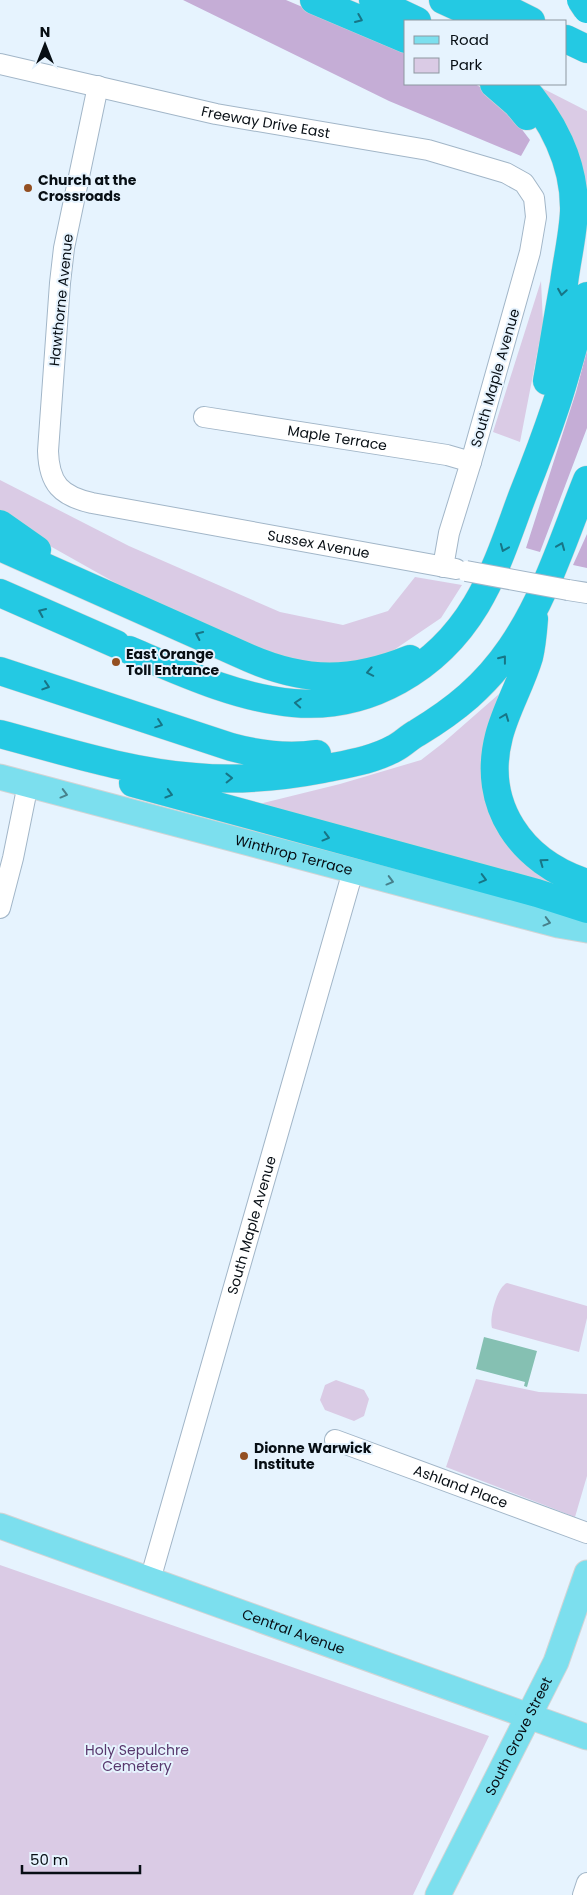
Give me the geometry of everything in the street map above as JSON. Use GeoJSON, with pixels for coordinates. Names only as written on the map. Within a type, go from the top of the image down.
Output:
{"type":"FeatureCollection","features":[{"type":"Feature","properties":{"kind":"highway"},"geometry":{"type":"LineString","coordinates":[[314,0],[404,38]]}},
{"type":"Feature","properties":{"kind":"highway"},"geometry":{"type":"LineString","coordinates":[[373,0],[415,20]]}},
{"type":"Feature","properties":{"kind":"highway"},"geometry":{"type":"LineString","coordinates":[[443,0],[487,20]]}},
{"type":"Feature","properties":{"kind":"highway"},"geometry":{"type":"LineString","coordinates":[[489,0],[529,20]]}},
{"type":"Feature","properties":{"kind":"highway"},"geometry":{"type":"LineString","coordinates":[[580,0],[587,4]]}},
{"type":"Feature","properties":{"kind":"highway"},"geometry":{"type":"LineString","coordinates":[[580,0],[587,9]]}},
{"type":"Feature","properties":{"kind":"highway"},"geometry":{"type":"LineString","coordinates":[[567,39],[587,49]]}},
{"type":"Feature","properties":{"kind":"highway"},"geometry":{"type":"LineString","coordinates":[[567,53],[587,60]]}},
{"type":"Feature","properties":{"kind":"highway"},"geometry":{"type":"LineString","coordinates":[[495,85],[526,114],[551,156],[564,202],[567,226],[567,262]]}},
{"type":"Feature","properties":{"kind":"highway"},"geometry":{"type":"LineString","coordinates":[[520,502],[552,351],[574,210],[569,172],[562,148],[551,125],[521,85]]}},
{"type":"Feature","properties":{"kind":"highway"},"geometry":{"type":"LineString","coordinates":[[0,594],[168,666],[242,692],[278,701],[309,704],[340,701],[382,689],[420,667],[448,641],[468,617],[484,591],[507,539],[556,404],[587,296]]}},
{"type":"Feature","properties":{"kind":"highway"},"geometry":{"type":"LineString","coordinates":[[0,734],[150,772],[208,778],[250,778],[304,772],[356,761],[396,748],[413,735],[447,715],[470,697],[511,649],[536,608],[587,480]]}},
{"type":"Feature","properties":{"kind":"highway"},"geometry":{"type":"LineString","coordinates":[[0,524],[60,565],[154,615]]}},
{"type":"Feature","properties":{"kind":"highway"},"geometry":{"type":"LineString","coordinates":[[0,547],[264,664],[302,676],[327,677],[370,672],[410,659],[448,641]]}},
{"type":"Feature","properties":{"kind":"highway"},"geometry":{"type":"LineString","coordinates":[[536,608],[529,656],[498,740],[494,769],[497,791],[509,824],[530,852],[550,867],[587,883]]}},
{"type":"Feature","properties":{"kind":"highway"},"geometry":{"type":"LineString","coordinates":[[0,671],[231,747],[256,753],[279,756],[304,756],[363,746],[394,735],[413,735]]}},
{"type":"Feature","properties":{"kind":"highway"},"geometry":{"type":"LineString","coordinates":[[77,755],[106,776],[246,816],[537,893],[587,909]]}},
{"type":"Feature","properties":{"kind":"main road","name":"Winthrop Terrace"},"geometry":{"type":"LineString","coordinates":[[0,777],[558,925],[587,930]]}},
{"type":"Feature","properties":{"kind":"main road","name":"Central Avenue"},"geometry":{"type":"LineString","coordinates":[[0,1526],[587,1737]]}},
{"type":"Feature","properties":{"kind":"main road","name":"South Grove Street"},"geometry":{"type":"LineString","coordinates":[[438,1895],[556,1662],[587,1573]]}},
{"type":"Feature","properties":{"kind":"street","name":"Freeway Drive East"},"geometry":{"type":"LineString","coordinates":[[0,64],[216,114],[440,153],[514,176],[529,188]]}},
{"type":"Feature","properties":{"kind":"street","name":"Hawthorne Avenue"},"geometry":{"type":"LineString","coordinates":[[56,484],[50,470],[48,452],[61,266],[98,86]]}},
{"type":"Feature","properties":{"kind":"street","name":"South Maple Avenue"},"geometry":{"type":"LineString","coordinates":[[443,567],[449,533],[530,252],[536,211],[534,198],[529,188]]}},
{"type":"Feature","properties":{"kind":"street","name":"Maple Terrace"},"geometry":{"type":"LineString","coordinates":[[204,417],[447,455],[471,462]]}},
{"type":"Feature","properties":{"kind":"street","name":"Sussex Avenue"},"geometry":{"type":"LineString","coordinates":[[56,484],[61,490],[75,498],[92,503],[577,592]]}},
{"type":"Feature","properties":{"kind":"street"},"geometry":{"type":"LineString","coordinates":[[0,908],[11,867],[28,784]]}},
{"type":"Feature","properties":{"kind":"street","name":"South Maple Avenue"},"geometry":{"type":"LineString","coordinates":[[150,1580],[353,871]]}},
{"type":"Feature","properties":{"kind":"street","name":"Ashland Place"},"geometry":{"type":"LineString","coordinates":[[335,1440],[587,1533]]}},
{"type":"Feature","properties":{"kind":"street"},"geometry":{"type":"LineString","coordinates":[[583,1895],[587,1884]]}},
{"type":"Feature","properties":{"kind":"green space"},"geometry":{"type":"Polygon","coordinates":[[[538,86],[587,111],[587,217],[538,86]]]}},
{"type":"Feature","properties":{"kind":"green space"},"geometry":{"type":"Polygon","coordinates":[[[541,281],[543,323],[520,442],[493,432],[541,281]]]}},
{"type":"Feature","properties":{"kind":"green space"},"geometry":{"type":"Polygon","coordinates":[[[0,480],[129,546],[280,612],[343,625],[388,611],[415,577],[462,585],[441,618],[385,656],[329,667],[271,656],[130,591],[18,528],[0,511],[0,480]]]}},
{"type":"Feature","properties":{"kind":"green space"},"geometry":{"type":"Polygon","coordinates":[[[499,694],[482,753],[514,849],[553,885],[255,805],[340,784],[421,760],[499,694]]]}},
{"type":"Feature","properties":{"kind":"green space"},"geometry":{"type":"Polygon","coordinates":[[[507,1283],[587,1306],[587,1318],[579,1352],[492,1328],[491,1323],[497,1296],[507,1283]]]}},
{"type":"Feature","properties":{"kind":"green space"},"geometry":{"type":"Polygon","coordinates":[[[476,1379],[539,1392],[587,1394],[587,1476],[575,1517],[446,1467],[476,1379]]]}},
{"type":"Feature","properties":{"kind":"green space"},"geometry":{"type":"Polygon","coordinates":[[[336,1380],[364,1390],[369,1399],[364,1416],[354,1421],[325,1410],[320,1400],[325,1385],[336,1380]]]}},
{"type":"Feature","properties":{"kind":"green space","name":"Holy Sepulchre Cemetery"},"geometry":{"type":"Polygon","coordinates":[[[0,1565],[489,1736],[413,1895],[0,1895],[0,1565]]]}},
{"type":"Feature","properties":{"kind":"shaded area"},"geometry":{"type":"Polygon","coordinates":[[[183,0],[286,0],[404,50],[404,85],[477,85],[497,97],[530,140],[521,156],[389,101],[183,0]]]}},
{"type":"Feature","properties":{"kind":"shaded area"},"geometry":{"type":"Polygon","coordinates":[[[587,350],[587,428],[540,552],[526,548],[576,392],[587,350]]]}},
{"type":"Feature","properties":{"kind":"shaded area"},"geometry":{"type":"Polygon","coordinates":[[[587,534],[587,568],[573,565],[587,534]]]}},
{"type":"Feature","properties":{"kind":"shaded area"},"geometry":{"type":"Polygon","coordinates":[[[484,1337],[537,1351],[527,1387],[524,1386],[525,1382],[476,1369],[484,1337]]]}},
{"type":"Feature","properties":{"kind":"place","name":"Church at the Crossroads"},"geometry":{"type":"Point","coordinates":[28,188]}},
{"type":"Feature","properties":{"kind":"place","name":"East Orange Toll Entrance"},"geometry":{"type":"Point","coordinates":[116,662]}},
{"type":"Feature","properties":{"kind":"place","name":"Dionne Warwick Institute"},"geometry":{"type":"Point","coordinates":[244,1456]}}]}
